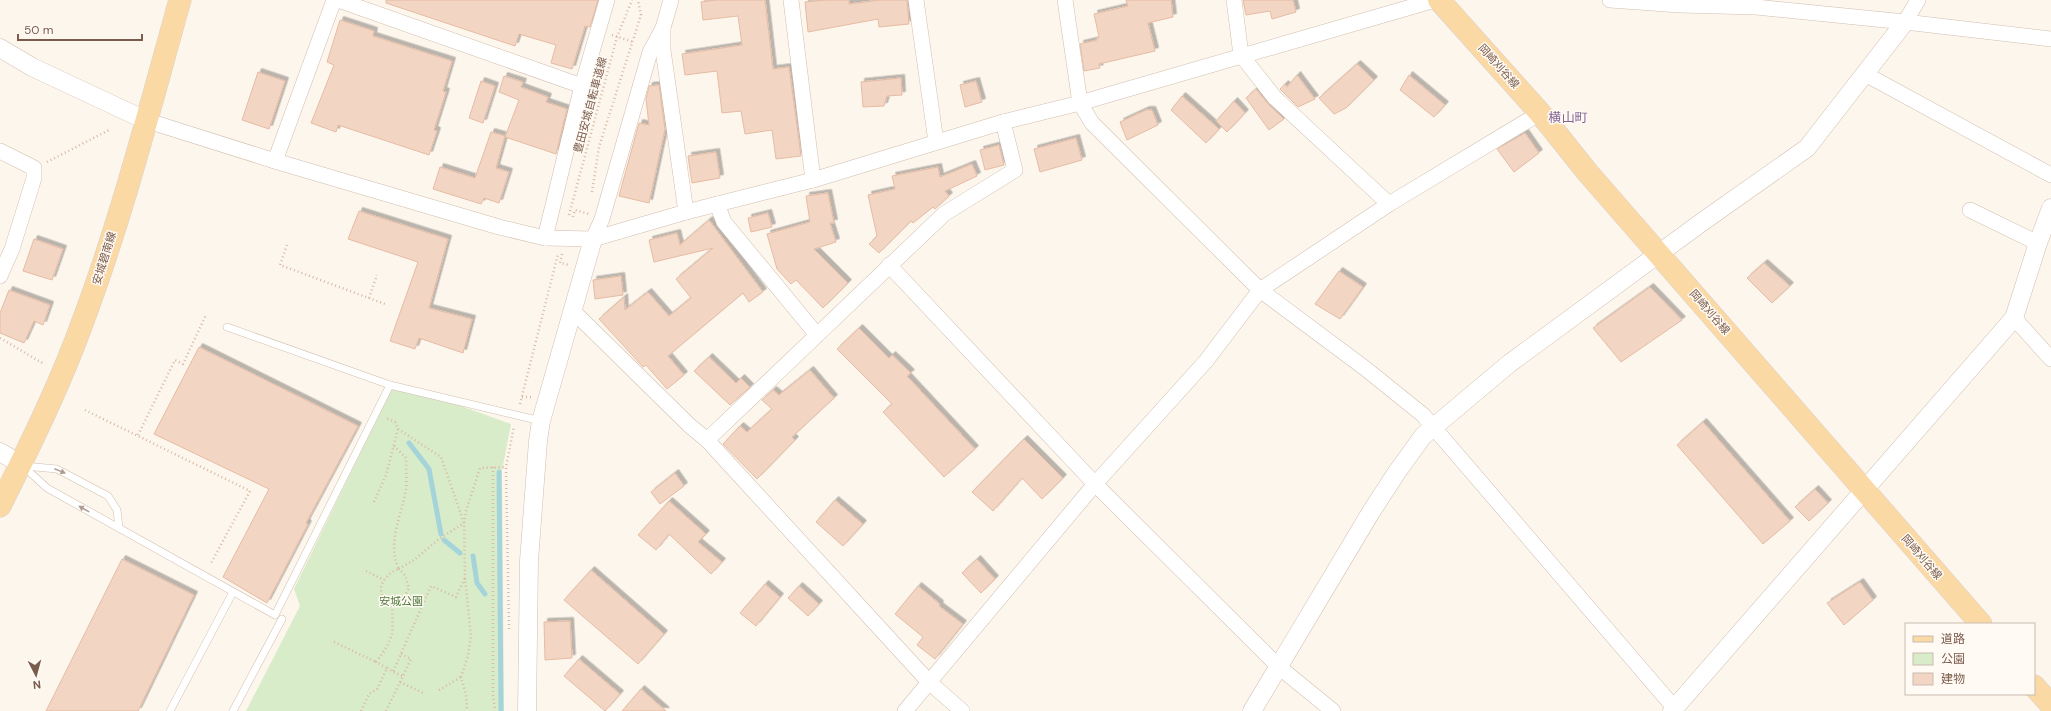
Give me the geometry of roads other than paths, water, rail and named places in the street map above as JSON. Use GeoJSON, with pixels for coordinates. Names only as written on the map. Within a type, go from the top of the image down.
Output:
{"type":"FeatureCollection","features":[{"type":"Feature","properties":{"kind":"main road","name":"安城碧南線"},"geometry":{"type":"LineString","coordinates":[[0,506],[22,465],[88,308],[101,271],[180,0]]}},
{"type":"Feature","properties":{"kind":"main road","name":"岡崎刈谷線"},"geometry":{"type":"LineString","coordinates":[[1439,0],[1540,112],[1588,173],[1980,623]]}},
{"type":"Feature","properties":{"kind":"main road"},"geometry":{"type":"LineString","coordinates":[[2035,687],[2051,705]]}},
{"type":"Feature","properties":{"kind":"street"},"geometry":{"type":"LineString","coordinates":[[275,161],[334,0]]}},
{"type":"Feature","properties":{"kind":"street"},"geometry":{"type":"LineString","coordinates":[[338,0],[582,86]]}},
{"type":"Feature","properties":{"kind":"street"},"geometry":{"type":"LineString","coordinates":[[545,238],[582,86],[607,0]]}},
{"type":"Feature","properties":{"kind":"street"},"geometry":{"type":"LineString","coordinates":[[527,711],[528,561],[541,421],[574,311],[593,240],[602,219],[650,52],[663,28],[672,0]]}},
{"type":"Feature","properties":{"kind":"street"},"geometry":{"type":"LineString","coordinates":[[791,0],[813,180]]}},
{"type":"Feature","properties":{"kind":"street"},"geometry":{"type":"LineString","coordinates":[[916,0],[936,142]]}},
{"type":"Feature","properties":{"kind":"street"},"geometry":{"type":"LineString","coordinates":[[1065,0],[1080,102],[1092,123],[1260,290],[1366,369],[1423,415],[1674,710],[2014,318],[2051,208]]}},
{"type":"Feature","properties":{"kind":"street"},"geometry":{"type":"LineString","coordinates":[[1234,0],[1241,55],[1275,98],[1389,204]]}},
{"type":"Feature","properties":{"kind":"street"},"geometry":{"type":"LineString","coordinates":[[0,48],[32,67],[145,120],[275,161],[499,227],[545,238],[593,240],[686,212],[813,180],[1003,122],[1080,102],[1435,0]]}},
{"type":"Feature","properties":{"kind":"street"},"geometry":{"type":"LineString","coordinates":[[1610,0],[1680,5],[1756,7],[1905,22],[2051,40]]}},
{"type":"Feature","properties":{"kind":"street"},"geometry":{"type":"LineString","coordinates":[[1252,711],[1397,472],[1423,436],[1433,426],[1510,363],[1807,148],[1905,22],[1918,0]]}},
{"type":"Feature","properties":{"kind":"street"},"geometry":{"type":"LineString","coordinates":[[663,28],[663,50],[686,212]]}},
{"type":"Feature","properties":{"kind":"street"},"geometry":{"type":"LineString","coordinates":[[1865,74],[2051,176]]}},
{"type":"Feature","properties":{"kind":"street"},"geometry":{"type":"LineString","coordinates":[[905,711],[1095,484],[1206,361],[1260,290],[1389,204],[1540,112]]}},
{"type":"Feature","properties":{"kind":"street"},"geometry":{"type":"LineString","coordinates":[[707,440],[944,214],[1015,170],[1003,122]]}},
{"type":"Feature","properties":{"kind":"street"},"geometry":{"type":"LineString","coordinates":[[0,151],[34,168],[34,178],[6,246],[0,276]]}},
{"type":"Feature","properties":{"kind":"street"},"geometry":{"type":"LineString","coordinates":[[717,204],[724,222],[817,335]]}},
{"type":"Feature","properties":{"kind":"street"},"geometry":{"type":"LineString","coordinates":[[1970,210],[2038,243]]}},
{"type":"Feature","properties":{"kind":"street"},"geometry":{"type":"LineString","coordinates":[[889,265],[1095,484],[1280,666],[1333,711]]}},
{"type":"Feature","properties":{"kind":"street"},"geometry":{"type":"LineString","coordinates":[[574,311],[689,425],[707,440],[929,682],[962,711]]}},
{"type":"Feature","properties":{"kind":"street"},"geometry":{"type":"LineString","coordinates":[[2014,318],[2051,359]]}},
{"type":"Feature","properties":{"kind":"street"},"geometry":{"type":"LineString","coordinates":[[0,452],[22,465]]}},
{"type":"Feature","properties":{"kind":"lane"},"geometry":{"type":"LineString","coordinates":[[227,327],[390,385],[541,421]]}},
{"type":"Feature","properties":{"kind":"lane"},"geometry":{"type":"LineString","coordinates":[[232,711],[282,619],[390,385]]}},
{"type":"Feature","properties":{"kind":"lane"},"geometry":{"type":"LineString","coordinates":[[22,465],[57,469],[108,496],[117,510],[119,528]]}},
{"type":"Feature","properties":{"kind":"lane"},"geometry":{"type":"LineString","coordinates":[[22,465],[47,488],[282,619]]}},
{"type":"Feature","properties":{"kind":"lane"},"geometry":{"type":"LineString","coordinates":[[170,711],[233,592]]}},
{"type":"Feature","properties":{"kind":"waterway"},"geometry":{"type":"LineString","coordinates":[[409,443],[429,469],[441,534]]}},
{"type":"Feature","properties":{"kind":"waterway"},"geometry":{"type":"LineString","coordinates":[[499,472],[501,711]]}},
{"type":"Feature","properties":{"kind":"waterway"},"geometry":{"type":"LineString","coordinates":[[444,540],[460,553]]}},
{"type":"Feature","properties":{"kind":"waterway"},"geometry":{"type":"LineString","coordinates":[[473,556],[477,583],[485,594]]}},
{"type":"Feature","properties":{"kind":"district","name":"横山町"},"geometry":{"type":"Point","coordinates":[1568,117]}},
{"type":"Feature","properties":{"kind":"park label","name":"安城公園"},"geometry":{"type":"Point","coordinates":[401,601]}}]}
